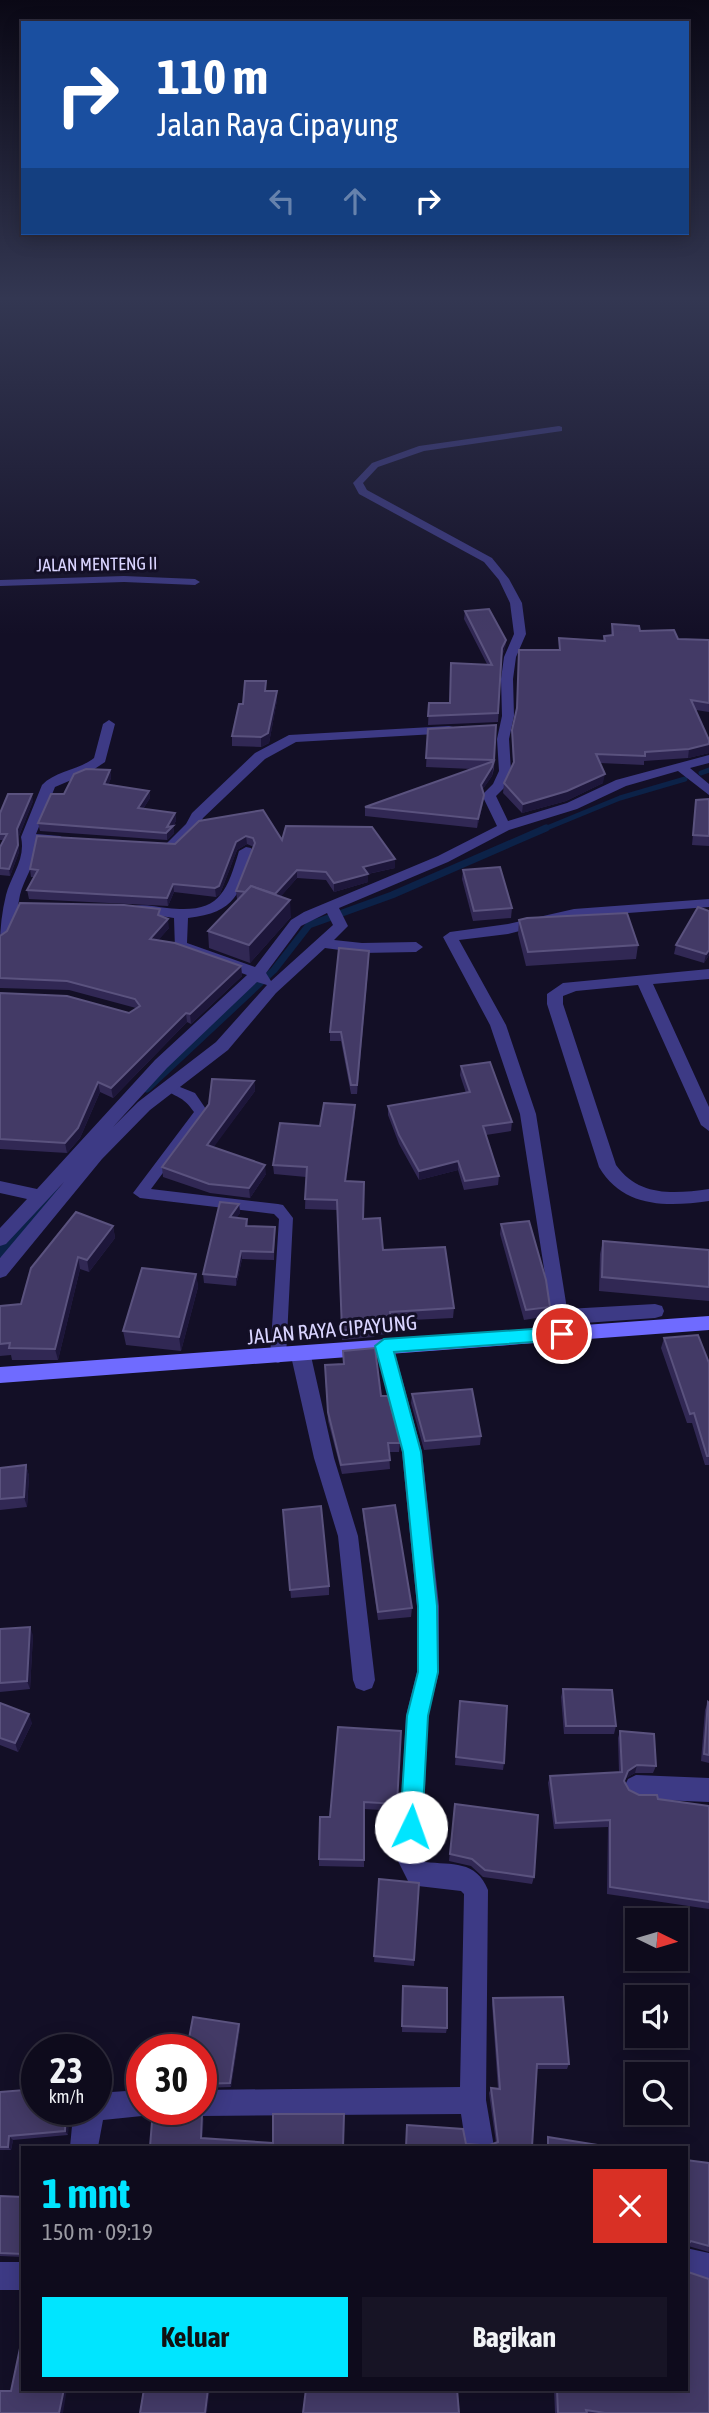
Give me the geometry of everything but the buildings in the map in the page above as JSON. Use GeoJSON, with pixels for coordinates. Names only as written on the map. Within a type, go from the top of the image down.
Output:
{"type":"FeatureCollection","features":[{"type":"Feature","properties":{"kind":"main road","name":"JALAN RAYA CIPAYUNG"},"geometry":{"type":"LineString","coordinates":[[0,1375],[301,1356],[561,1325],[609,1322],[709,1323]]}},
{"type":"Feature","properties":{"kind":"street"},"geometry":{"type":"LineString","coordinates":[[504,827],[489,795],[499,786],[505,771],[498,728],[508,716],[508,667],[520,634],[516,603],[504,579],[488,560],[363,492],[358,483],[375,465],[422,448],[559,429]]}},
{"type":"Feature","properties":{"kind":"street","name":"JALAN MENTENG II"},"geometry":{"type":"LineString","coordinates":[[0,583],[124,579],[195,582]]}},
{"type":"Feature","properties":{"kind":"street"},"geometry":{"type":"LineString","coordinates":[[0,940],[25,868],[30,846],[28,837],[51,782],[78,775],[100,759],[109,724]]}},
{"type":"Feature","properties":{"kind":"street"},"geometry":{"type":"LineString","coordinates":[[136,846],[171,847],[192,826],[197,816],[260,757],[293,738],[465,730]]}},
{"type":"Feature","properties":{"kind":"street"},"geometry":{"type":"LineString","coordinates":[[0,1271],[96,1155],[144,1106],[222,1046],[264,981],[296,923],[334,912],[504,827],[572,806],[621,783],[709,759]]}},
{"type":"Feature","properties":{"kind":"street"},"geometry":{"type":"LineString","coordinates":[[681,767],[709,791]]}},
{"type":"Feature","properties":{"kind":"street"},"geometry":{"type":"LineString","coordinates":[[28,837],[69,840]]}},
{"type":"Feature","properties":{"kind":"street"},"geometry":{"type":"LineString","coordinates":[[126,908],[181,914],[214,911],[227,902],[246,851]]}},
{"type":"Feature","properties":{"kind":"street"},"geometry":{"type":"LineString","coordinates":[[561,1325],[528,1114],[498,1025],[450,937],[508,929],[574,913],[709,903]]}},
{"type":"Feature","properties":{"kind":"street"},"geometry":{"type":"LineString","coordinates":[[0,1239],[161,1064],[264,981],[341,926],[334,912]]}},
{"type":"Feature","properties":{"kind":"street"},"geometry":{"type":"LineString","coordinates":[[181,914],[180,946],[264,981]]}},
{"type":"Feature","properties":{"kind":"street"},"geometry":{"type":"LineString","coordinates":[[320,943],[362,948],[416,947]]}},
{"type":"Feature","properties":{"kind":"street"},"geometry":{"type":"LineString","coordinates":[[709,974],[563,988],[555,994],[555,1004],[608,1167],[617,1184],[632,1192],[655,1198],[678,1200],[709,1195]]}},
{"type":"Feature","properties":{"kind":"street"},"geometry":{"type":"LineString","coordinates":[[643,979],[709,1125]]}},
{"type":"Feature","properties":{"kind":"street"},"geometry":{"type":"LineString","coordinates":[[0,1187],[41,1196]]}},
{"type":"Feature","properties":{"kind":"street"},"geometry":{"type":"LineString","coordinates":[[609,1322],[655,1311]]}},
{"type":"Feature","properties":{"kind":"street"},"geometry":{"type":"LineString","coordinates":[[384,1346],[412,1452],[428,1606],[428,1672],[417,1716],[410,1861],[418,1874],[467,1879],[476,1889],[473,2100],[480,2146]]}},
{"type":"Feature","properties":{"kind":"street"},"geometry":{"type":"LineString","coordinates":[[301,1356],[324,1458],[348,1536],[364,1680]]}},
{"type":"Feature","properties":{"kind":"street"},"geometry":{"type":"LineString","coordinates":[[636,1787],[709,1790]]}},
{"type":"Feature","properties":{"kind":"street"},"geometry":{"type":"LineString","coordinates":[[217,2102],[473,2100]]}},
{"type":"Feature","properties":{"kind":"street"},"geometry":{"type":"LineString","coordinates":[[84,2146],[86,2125]]}},
{"type":"Feature","properties":{"kind":"street"},"geometry":{"type":"LineString","coordinates":[[688,2262],[709,2267]]}},
{"type":"Feature","properties":{"kind":"street"},"geometry":{"type":"LineString","coordinates":[[0,2276],[21,2276]]}},
{"type":"Feature","properties":{"kind":"lane"},"geometry":{"type":"LineString","coordinates":[[170,1087],[190,1096],[201,1112],[139,1193],[278,1209],[286,1218],[278,1357]]}},
{"type":"Feature","properties":{"kind":"waterway"},"geometry":{"type":"LineString","coordinates":[[701,773],[709,770]]}},
{"type":"Feature","properties":{"kind":"waterway"},"geometry":{"type":"LineString","coordinates":[[542,830],[620,798],[685,779]]}},
{"type":"Feature","properties":{"kind":"waterway"},"geometry":{"type":"LineString","coordinates":[[147,1089],[274,970],[309,925],[392,895],[546,828]]}},
{"type":"Feature","properties":{"kind":"waterway"},"geometry":{"type":"LineString","coordinates":[[26,1224],[56,1190]]}},
{"type":"Feature","properties":{"kind":"waterway"},"geometry":{"type":"LineString","coordinates":[[0,1253],[27,1223]]}},
{"type":"Feature","properties":{"kind":"route"},"geometry":{"type":"LineString","coordinates":[[411,1827],[417,1716],[428,1672],[428,1606],[419,1499],[412,1452],[384,1346],[562,1334]]}}]}
